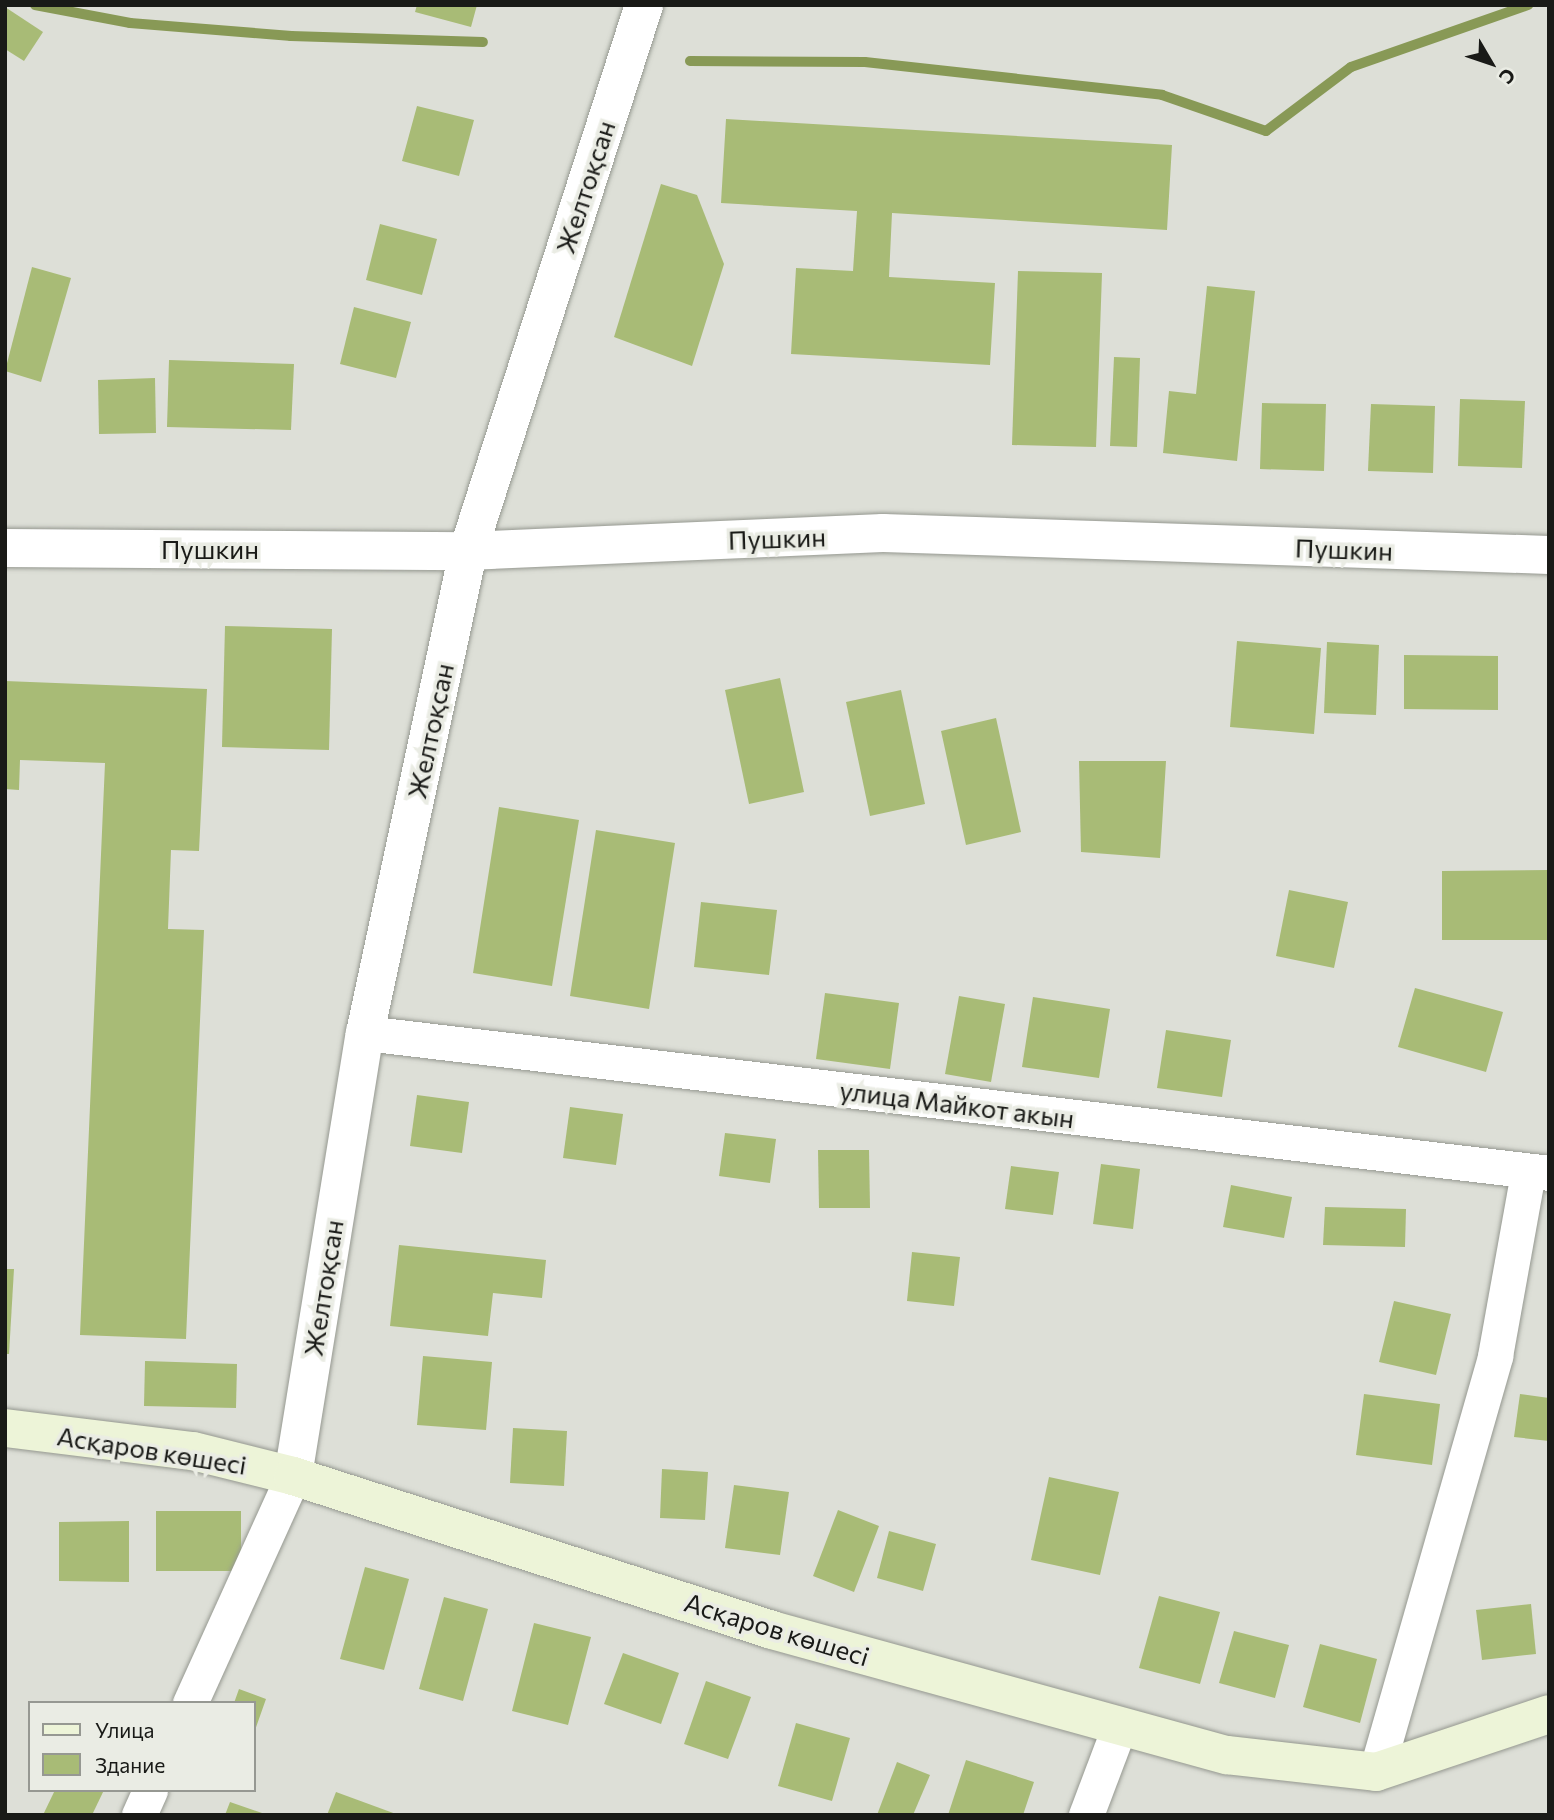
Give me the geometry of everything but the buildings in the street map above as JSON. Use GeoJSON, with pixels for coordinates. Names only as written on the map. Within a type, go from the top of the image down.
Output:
{"type":"FeatureCollection","features":[{"type":"Feature","properties":{"kind":"main road","name":"Асқаров көшесі"},"geometry":{"type":"LineString","coordinates":[[5,1428],[193,1451],[293,1476],[772,1630],[1227,1755],[1376,1772],[1549,1714]]}},
{"type":"Feature","properties":{"kind":"street","name":"Желтоқсан"},"geometry":{"type":"LineString","coordinates":[[293,1476],[365,1033],[468,551],[644,5]]}},
{"type":"Feature","properties":{"kind":"street","name":"Пушкин"},"geometry":{"type":"LineString","coordinates":[[5,548],[468,551],[883,533],[1549,555]]}},
{"type":"Feature","properties":{"kind":"street","name":"улица Майкот акын"},"geometry":{"type":"LineString","coordinates":[[365,1033],[1538,1172]]}},
{"type":"Feature","properties":{"kind":"street"},"geometry":{"type":"LineString","coordinates":[[1376,1772],[1495,1356],[1538,1172]]}},
{"type":"Feature","properties":{"kind":"street"},"geometry":{"type":"LineString","coordinates":[[191,1701],[293,1476]]}},
{"type":"Feature","properties":{"kind":"street"},"geometry":{"type":"LineString","coordinates":[[1086,1815],[1120,1725]]}},
{"type":"Feature","properties":{"kind":"street"},"geometry":{"type":"LineString","coordinates":[[139,1815],[149,1792]]}},
{"type":"Feature","properties":{"kind":"waterway"},"geometry":{"type":"LineString","coordinates":[[35,5],[130,23],[291,36],[483,42]]}},
{"type":"Feature","properties":{"kind":"waterway"},"geometry":{"type":"LineString","coordinates":[[690,61],[865,62],[1162,95],[1266,131],[1351,67],[1528,5]]}}]}
